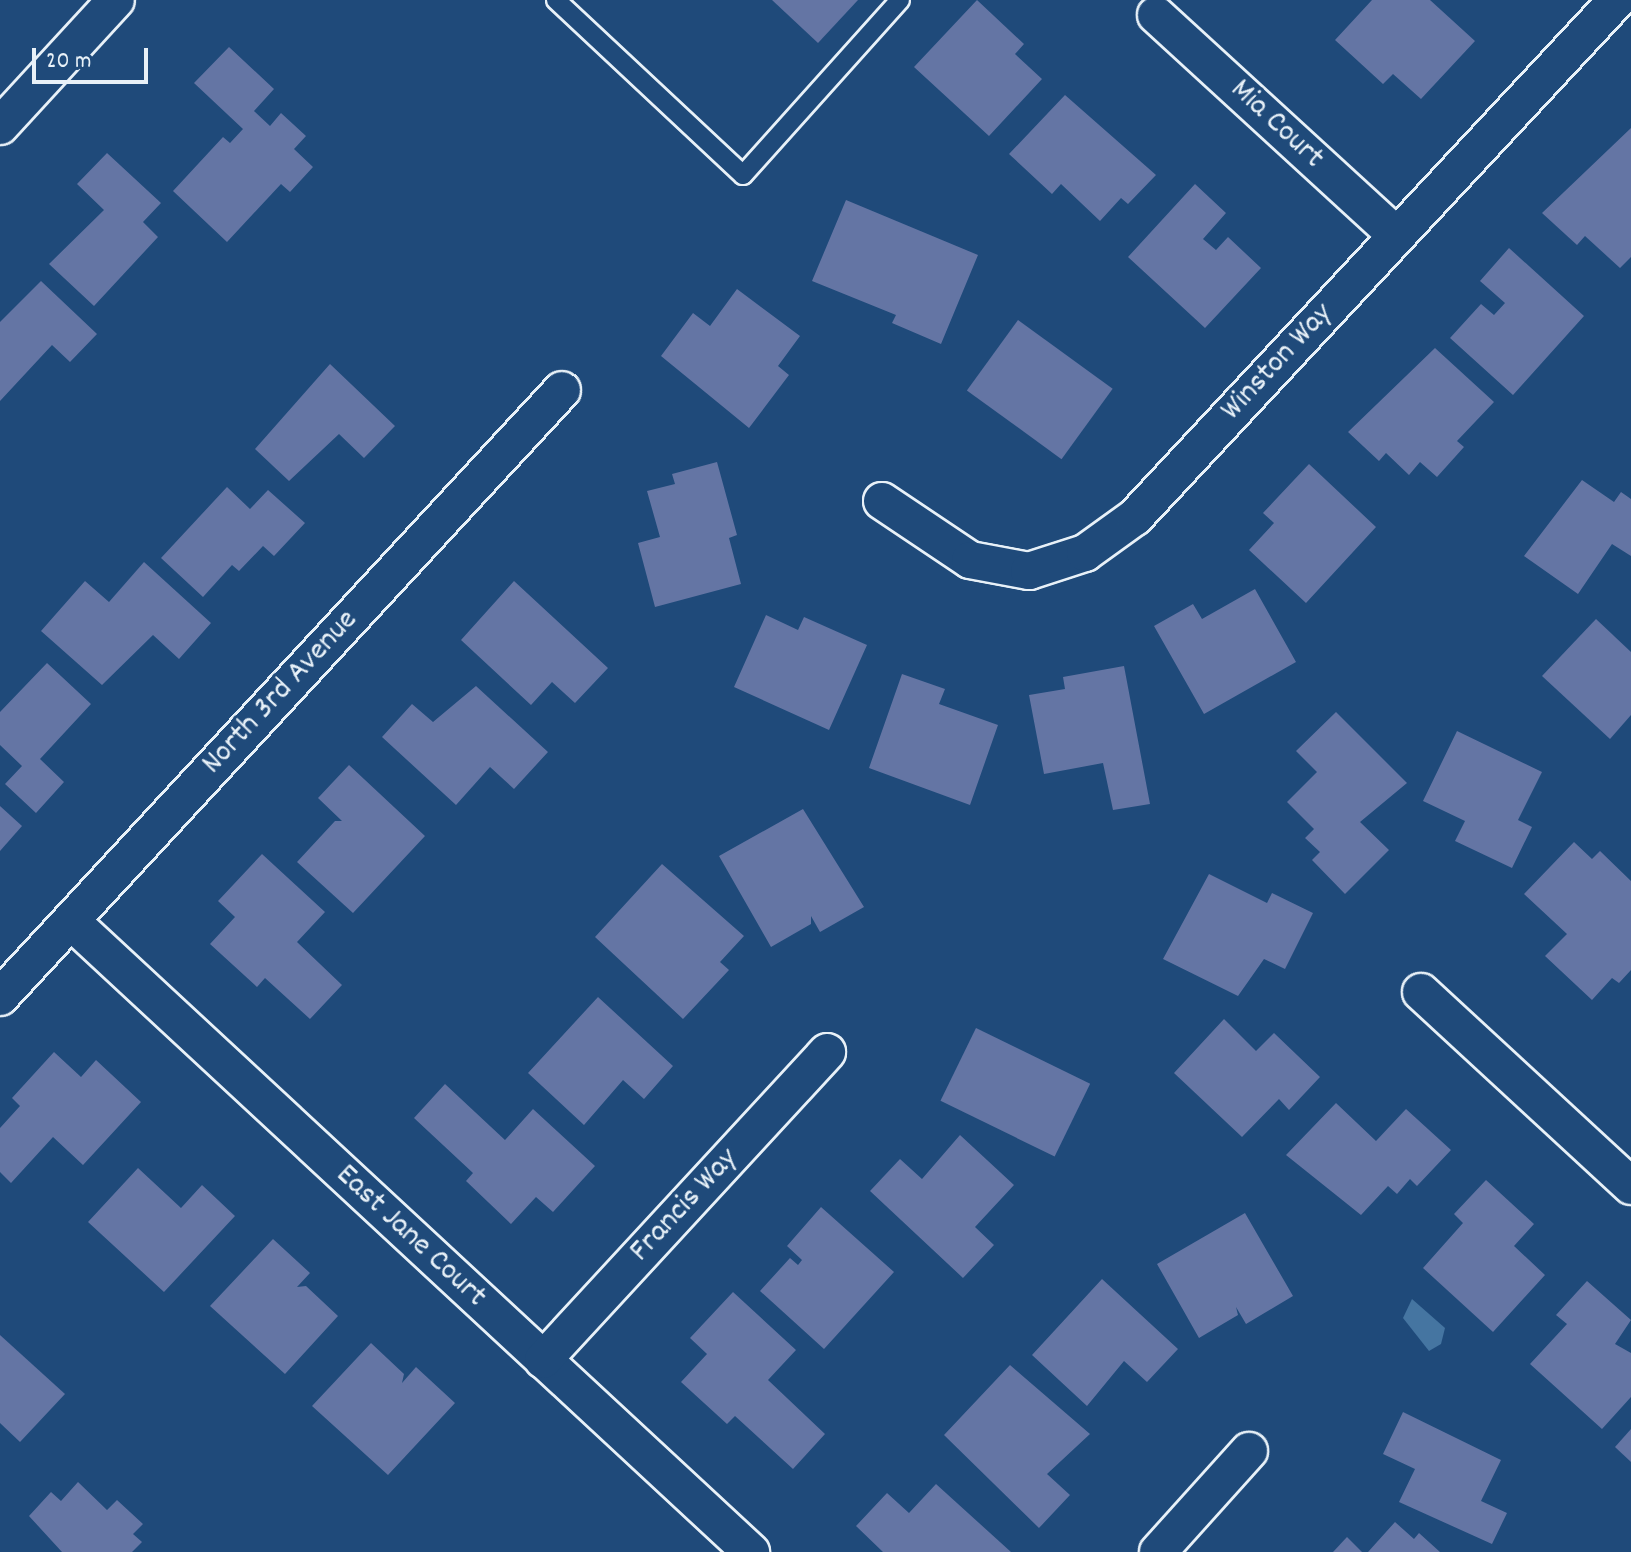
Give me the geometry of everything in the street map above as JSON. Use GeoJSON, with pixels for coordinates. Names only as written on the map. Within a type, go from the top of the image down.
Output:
{"type":"FeatureCollection","features":[{"type":"Feature","properties":{"kind":"street"},"geometry":{"type":"LineString","coordinates":[[0,126],[116,0]]}},
{"type":"Feature","properties":{"kind":"street","name":"Winston Way"},"geometry":{"type":"LineString","coordinates":[[882,501],[970,560],[1029,571],[1085,553],[1135,517],[1617,0]]}},
{"type":"Feature","properties":{"kind":"street","name":"Mia Court"},"geometry":{"type":"LineString","coordinates":[[1156,15],[1396,235]]}},
{"type":"Feature","properties":{"kind":"street","name":"North 3rd Avenue"},"geometry":{"type":"LineString","coordinates":[[0,997],[562,390]]}},
{"type":"Feature","properties":{"kind":"street","name":"East Jane Court"},"geometry":{"type":"LineString","coordinates":[[71,921],[751,1552]]}},
{"type":"Feature","properties":{"kind":"street"},"geometry":{"type":"LineString","coordinates":[[1421,992],[1631,1186]]}},
{"type":"Feature","properties":{"kind":"street","name":"Francis Way"},"geometry":{"type":"LineString","coordinates":[[543,1360],[827,1052]]}},
{"type":"Feature","properties":{"kind":"street"},"geometry":{"type":"LineString","coordinates":[[1158,1552],[1249,1451]]}},
{"type":"Feature","properties":{"kind":"lane"},"geometry":{"type":"LineString","coordinates":[[556,0],[743,175],[900,0]]}},
{"type":"Feature","properties":{"kind":"water"},"geometry":{"type":"Polygon","coordinates":[[[1412,1299],[1445,1328],[1441,1344],[1429,1351],[1403,1318],[1412,1299]]]}},
{"type":"Feature","properties":{"kind":"building"},"geometry":{"type":"Polygon","coordinates":[[[772,0],[858,0],[818,43],[772,0]]]}},
{"type":"Feature","properties":{"kind":"building"},"geometry":{"type":"Polygon","coordinates":[[[977,0],[1024,44],[1015,54],[1042,79],[989,136],[914,67],[977,0]]]}},
{"type":"Feature","properties":{"kind":"building"},"geometry":{"type":"Polygon","coordinates":[[[1372,0],[1430,0],[1475,41],[1421,99],[1393,74],[1383,84],[1335,40],[1372,0]]]}},
{"type":"Feature","properties":{"kind":"building"},"geometry":{"type":"Polygon","coordinates":[[[229,47],[274,89],[254,111],[270,126],[281,113],[306,136],[294,149],[313,167],[290,192],[281,184],[227,242],[173,191],[223,137],[230,143],[243,129],[194,83],[229,47]]]}},
{"type":"Feature","properties":{"kind":"building"},"geometry":{"type":"Polygon","coordinates":[[[1065,95],[1156,175],[1128,204],[1121,198],[1100,221],[1061,184],[1052,194],[1009,154],[1065,95]]]}},
{"type":"Feature","properties":{"kind":"building"},"geometry":{"type":"Polygon","coordinates":[[[1631,128],[1631,257],[1620,268],[1585,236],[1577,245],[1542,213],[1631,128]]]}},
{"type":"Feature","properties":{"kind":"building"},"geometry":{"type":"Polygon","coordinates":[[[107,153],[161,203],[143,222],[158,237],[94,306],[49,264],[104,210],[77,184],[107,153]]]}},
{"type":"Feature","properties":{"kind":"building"},"geometry":{"type":"Polygon","coordinates":[[[1195,184],[1226,213],[1203,239],[1216,250],[1228,237],[1261,268],[1205,328],[1128,257],[1195,184]]]}},
{"type":"Feature","properties":{"kind":"building"},"geometry":{"type":"Polygon","coordinates":[[[846,200],[978,255],[941,344],[892,323],[896,315],[812,281],[846,200]]]}},
{"type":"Feature","properties":{"kind":"building"},"geometry":{"type":"Polygon","coordinates":[[[1509,248],[1584,316],[1513,395],[1450,338],[1481,304],[1494,315],[1505,303],[1480,281],[1509,248]]]}},
{"type":"Feature","properties":{"kind":"building"},"geometry":{"type":"Polygon","coordinates":[[[41,281],[97,334],[70,362],[52,345],[0,401],[0,322],[41,281]]]}},
{"type":"Feature","properties":{"kind":"building"},"geometry":{"type":"Polygon","coordinates":[[[737,289],[800,336],[778,366],[789,375],[749,428],[661,356],[693,313],[710,326],[737,289]]]}},
{"type":"Feature","properties":{"kind":"building"},"geometry":{"type":"Polygon","coordinates":[[[1018,320],[1113,389],[1062,459],[967,390],[1018,320]]]}},
{"type":"Feature","properties":{"kind":"building"},"geometry":{"type":"Polygon","coordinates":[[[1435,348],[1494,402],[1457,441],[1464,447],[1437,477],[1420,462],[1409,475],[1386,453],[1379,461],[1348,432],[1435,348]]]}},
{"type":"Feature","properties":{"kind":"building"},"geometry":{"type":"Polygon","coordinates":[[[330,364],[395,426],[364,458],[339,434],[289,481],[255,449],[330,364]]]}},
{"type":"Feature","properties":{"kind":"building"},"geometry":{"type":"Polygon","coordinates":[[[717,462],[737,535],[729,538],[741,584],[655,607],[638,543],[660,537],[647,491],[675,484],[672,474],[717,462]]]}},
{"type":"Feature","properties":{"kind":"building"},"geometry":{"type":"Polygon","coordinates":[[[1309,464],[1376,527],[1306,603],[1249,550],[1274,523],[1263,513],[1309,464]]]}},
{"type":"Feature","properties":{"kind":"building"},"geometry":{"type":"Polygon","coordinates":[[[1582,480],[1614,502],[1621,492],[1631,499],[1631,556],[1612,544],[1578,594],[1524,556],[1582,480]]]}},
{"type":"Feature","properties":{"kind":"building"},"geometry":{"type":"Polygon","coordinates":[[[227,487],[250,509],[268,490],[305,523],[274,556],[263,546],[239,571],[232,565],[203,597],[161,558],[227,487]]]}},
{"type":"Feature","properties":{"kind":"building"},"geometry":{"type":"Polygon","coordinates":[[[144,562],[211,623],[179,659],[153,635],[102,685],[41,631],[85,581],[109,602],[144,562]]]}},
{"type":"Feature","properties":{"kind":"building"},"geometry":{"type":"Polygon","coordinates":[[[514,581],[608,668],[575,703],[552,682],[531,705],[461,640],[514,581]]]}},
{"type":"Feature","properties":{"kind":"building"},"geometry":{"type":"Polygon","coordinates":[[[1255,589],[1296,662],[1204,714],[1154,626],[1193,604],[1202,619],[1255,589]]]}},
{"type":"Feature","properties":{"kind":"building"},"geometry":{"type":"Polygon","coordinates":[[[766,615],[798,630],[804,617],[867,645],[829,730],[734,687],[766,615]]]}},
{"type":"Feature","properties":{"kind":"building"},"geometry":{"type":"Polygon","coordinates":[[[1596,619],[1631,652],[1631,715],[1610,739],[1542,676],[1596,619]]]}},
{"type":"Feature","properties":{"kind":"building"},"geometry":{"type":"Polygon","coordinates":[[[47,663],[91,704],[40,759],[64,782],[36,813],[5,784],[22,766],[0,745],[0,712],[47,663]]]}},
{"type":"Feature","properties":{"kind":"building"},"geometry":{"type":"Polygon","coordinates":[[[1124,666],[1150,804],[1113,810],[1103,763],[1044,774],[1029,695],[1065,689],[1063,677],[1124,666]]]}},
{"type":"Feature","properties":{"kind":"building"},"geometry":{"type":"Polygon","coordinates":[[[902,674],[945,689],[939,704],[998,725],[970,805],[869,768],[902,674]]]}},
{"type":"Feature","properties":{"kind":"building"},"geometry":{"type":"Polygon","coordinates":[[[476,686],[548,752],[514,789],[490,767],[456,805],[382,737],[412,704],[433,722],[476,686]]]}},
{"type":"Feature","properties":{"kind":"building"},"geometry":{"type":"Polygon","coordinates":[[[1336,712],[1407,783],[1360,822],[1389,850],[1345,894],[1312,860],[1320,852],[1305,838],[1314,829],[1287,802],[1317,772],[1296,751],[1336,712]]]}},
{"type":"Feature","properties":{"kind":"building"},"geometry":{"type":"Polygon","coordinates":[[[1457,731],[1542,772],[1518,820],[1532,827],[1512,868],[1455,841],[1465,821],[1423,801],[1457,731]]]}},
{"type":"Feature","properties":{"kind":"building"},"geometry":{"type":"Polygon","coordinates":[[[349,765],[425,836],[353,913],[297,862],[335,821],[342,821],[318,798],[349,765]]]}},
{"type":"Feature","properties":{"kind":"building"},"geometry":{"type":"Polygon","coordinates":[[[0,806],[22,826],[0,851],[0,806]]]}},
{"type":"Feature","properties":{"kind":"building"},"geometry":{"type":"Polygon","coordinates":[[[803,809],[864,907],[820,932],[811,916],[811,924],[771,947],[719,856],[803,809]]]}},
{"type":"Feature","properties":{"kind":"building"},"geometry":{"type":"Polygon","coordinates":[[[1574,842],[1592,859],[1600,851],[1631,881],[1631,970],[1619,983],[1612,978],[1592,1000],[1545,956],[1567,934],[1524,894],[1574,842]]]}},
{"type":"Feature","properties":{"kind":"building"},"geometry":{"type":"Polygon","coordinates":[[[262,854],[325,912],[297,942],[342,985],[310,1019],[265,978],[257,987],[210,944],[235,917],[218,901],[262,854]]]}},
{"type":"Feature","properties":{"kind":"building"},"geometry":{"type":"Polygon","coordinates":[[[662,864],[744,936],[720,962],[729,970],[683,1019],[595,937],[662,864]]]}},
{"type":"Feature","properties":{"kind":"building"},"geometry":{"type":"Polygon","coordinates":[[[1209,874],[1267,903],[1272,893],[1313,913],[1285,969],[1264,959],[1238,996],[1163,959],[1209,874]]]}},
{"type":"Feature","properties":{"kind":"building"},"geometry":{"type":"Polygon","coordinates":[[[598,997],[673,1066],[644,1099],[623,1080],[584,1125],[528,1073],[598,997]]]}},
{"type":"Feature","properties":{"kind":"building"},"geometry":{"type":"Polygon","coordinates":[[[1224,1019],[1256,1051],[1274,1033],[1320,1077],[1289,1110],[1279,1099],[1242,1137],[1174,1073],[1224,1019]]]}},
{"type":"Feature","properties":{"kind":"building"},"geometry":{"type":"Polygon","coordinates":[[[976,1028],[1090,1084],[1055,1156],[940,1101],[976,1028]]]}},
{"type":"Feature","properties":{"kind":"building"},"geometry":{"type":"Polygon","coordinates":[[[54,1052],[81,1077],[96,1060],[141,1102],[83,1165],[53,1137],[11,1183],[0,1172],[0,1128],[20,1106],[12,1098],[54,1052]]]}},
{"type":"Feature","properties":{"kind":"building"},"geometry":{"type":"Polygon","coordinates":[[[445,1084],[505,1140],[533,1109],[595,1166],[553,1212],[536,1197],[511,1224],[466,1181],[473,1173],[414,1118],[445,1084]]]}},
{"type":"Feature","properties":{"kind":"building"},"geometry":{"type":"Polygon","coordinates":[[[1336,1103],[1376,1141],[1406,1109],[1451,1150],[1417,1186],[1410,1179],[1397,1194],[1388,1186],[1361,1215],[1286,1155],[1336,1103]]]}},
{"type":"Feature","properties":{"kind":"building"},"geometry":{"type":"Polygon","coordinates":[[[960,1135],[1014,1185],[975,1227],[994,1245],[963,1278],[870,1191],[900,1159],[922,1179],[960,1135]]]}},
{"type":"Feature","properties":{"kind":"building"},"geometry":{"type":"Polygon","coordinates":[[[138,1168],[181,1208],[202,1185],[235,1216],[164,1292],[88,1222],[138,1168]]]}},
{"type":"Feature","properties":{"kind":"building"},"geometry":{"type":"Polygon","coordinates":[[[1486,1180],[1534,1224],[1514,1246],[1545,1275],[1493,1332],[1423,1268],[1463,1223],[1454,1214],[1486,1180]]]}},
{"type":"Feature","properties":{"kind":"building"},"geometry":{"type":"Polygon","coordinates":[[[821,1207],[894,1272],[824,1349],[760,1291],[790,1258],[798,1265],[802,1260],[787,1246],[821,1207]]]}},
{"type":"Feature","properties":{"kind":"building"},"geometry":{"type":"Polygon","coordinates":[[[1245,1213],[1293,1296],[1246,1324],[1236,1307],[1238,1315],[1199,1338],[1157,1264],[1245,1213]]]}},
{"type":"Feature","properties":{"kind":"building"},"geometry":{"type":"Polygon","coordinates":[[[273,1239],[310,1273],[297,1287],[306,1286],[338,1316],[285,1374],[210,1306],[273,1239]]]}},
{"type":"Feature","properties":{"kind":"building"},"geometry":{"type":"Polygon","coordinates":[[[1102,1279],[1178,1349],[1147,1382],[1124,1361],[1087,1406],[1032,1355],[1102,1279]]]}},
{"type":"Feature","properties":{"kind":"building"},"geometry":{"type":"Polygon","coordinates":[[[1587,1281],[1631,1320],[1615,1344],[1631,1353],[1631,1397],[1602,1429],[1530,1364],[1567,1324],[1556,1315],[1587,1281]]]}},
{"type":"Feature","properties":{"kind":"building"},"geometry":{"type":"Polygon","coordinates":[[[733,1292],[796,1350],[768,1380],[825,1434],[793,1469],[735,1416],[727,1424],[681,1382],[707,1354],[690,1338],[733,1292]]]}},
{"type":"Feature","properties":{"kind":"building"},"geometry":{"type":"Polygon","coordinates":[[[0,1335],[65,1394],[20,1442],[0,1423],[0,1335]]]}},
{"type":"Feature","properties":{"kind":"building"},"geometry":{"type":"Polygon","coordinates":[[[371,1343],[404,1374],[402,1383],[416,1367],[455,1403],[388,1475],[312,1406],[371,1343]]]}},
{"type":"Feature","properties":{"kind":"building"},"geometry":{"type":"Polygon","coordinates":[[[1010,1365],[1090,1434],[1047,1474],[1070,1495],[1039,1528],[944,1435],[1010,1365]]]}},
{"type":"Feature","properties":{"kind":"building"},"geometry":{"type":"Polygon","coordinates":[[[1403,1412],[1501,1460],[1481,1501],[1507,1513],[1492,1544],[1399,1502],[1415,1469],[1383,1454],[1403,1412]]]}},
{"type":"Feature","properties":{"kind":"building"},"geometry":{"type":"Polygon","coordinates":[[[1631,1429],[1631,1462],[1615,1447],[1631,1429]]]}},
{"type":"Feature","properties":{"kind":"building"},"geometry":{"type":"Polygon","coordinates":[[[78,1482],[107,1510],[117,1500],[143,1524],[133,1534],[142,1542],[132,1552],[62,1552],[29,1516],[51,1492],[61,1501],[78,1482]]]}},
{"type":"Feature","properties":{"kind":"building"},"geometry":{"type":"Polygon","coordinates":[[[936,1484],[1011,1552],[883,1552],[856,1526],[887,1493],[909,1513],[936,1484]]]}},
{"type":"Feature","properties":{"kind":"building"},"geometry":{"type":"Polygon","coordinates":[[[1395,1522],[1414,1539],[1419,1533],[1440,1552],[1368,1552],[1395,1522]]]}},
{"type":"Feature","properties":{"kind":"building"},"geometry":{"type":"Polygon","coordinates":[[[1347,1537],[1362,1552],[1333,1552],[1347,1537]]]}}]}
